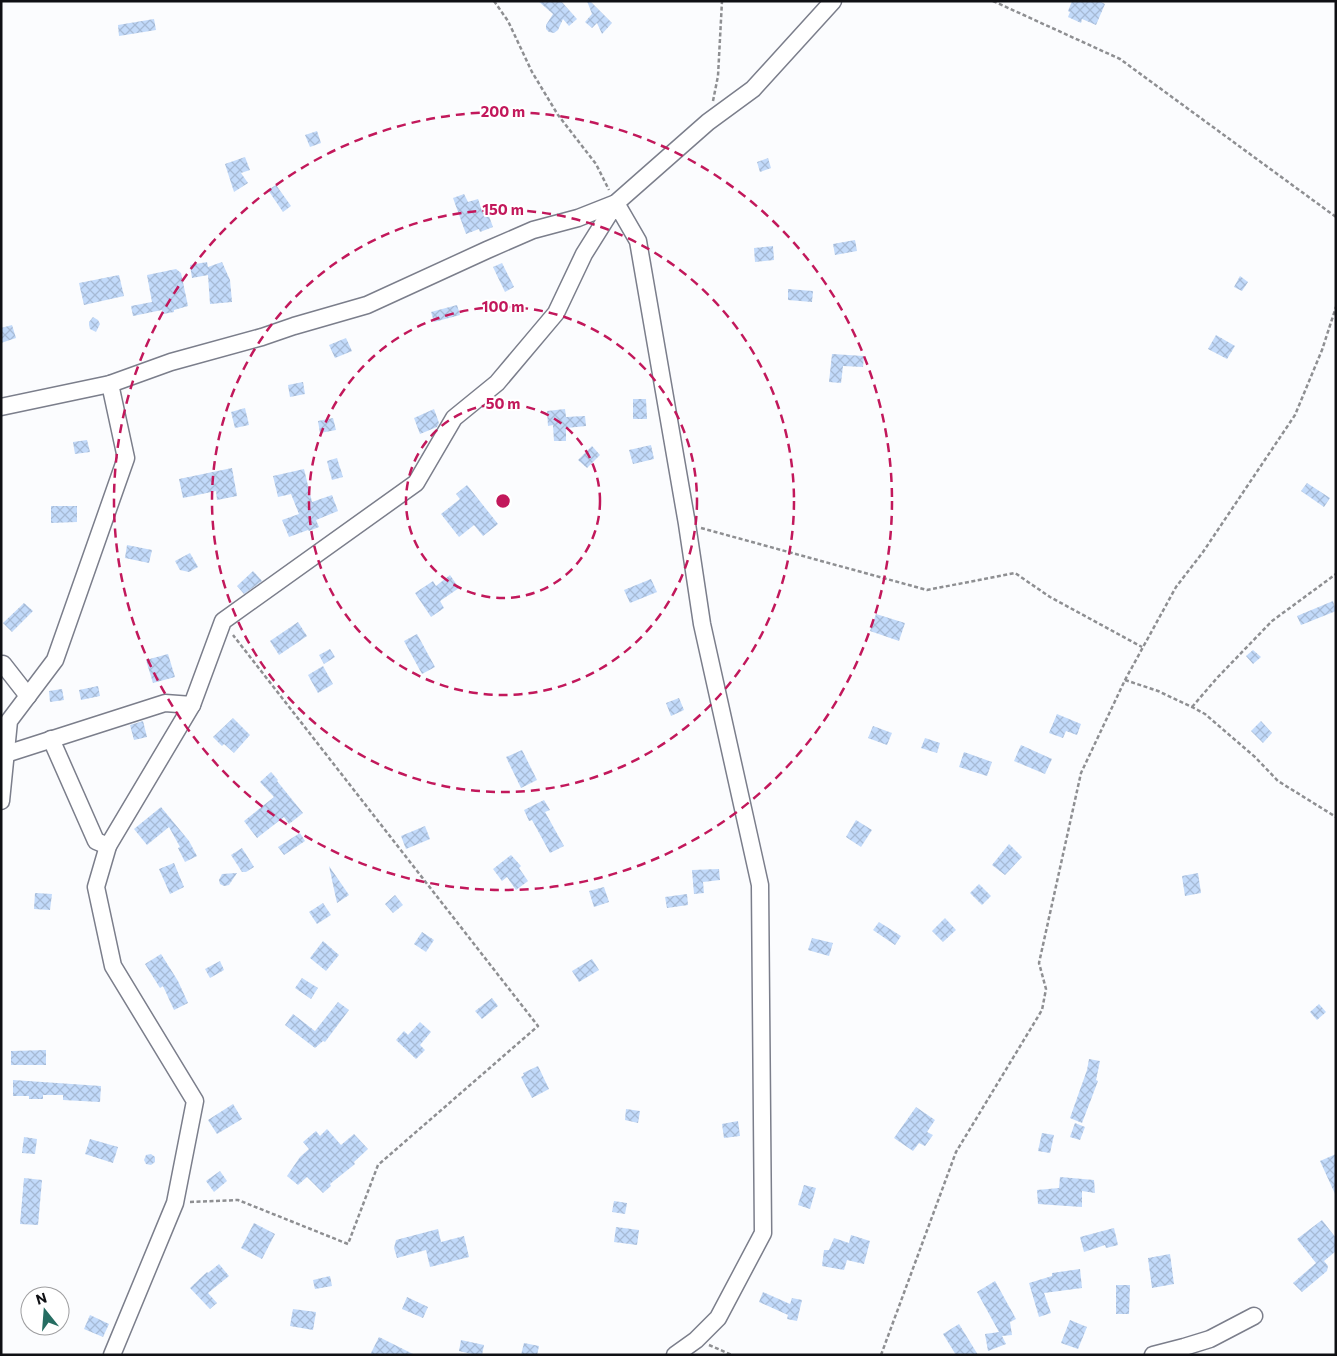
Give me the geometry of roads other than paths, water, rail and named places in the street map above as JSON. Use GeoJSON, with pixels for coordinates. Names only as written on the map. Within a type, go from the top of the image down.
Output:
{"type":"FeatureCollection","features":[{"type":"Feature","properties":{"kind":"street"},"geometry":{"type":"LineString","coordinates":[[112,1355],[175,1203],[195,1101],[113,966],[96,887],[108,846],[192,705],[223,622],[416,483],[454,418],[498,383],[556,313],[584,254],[616,203],[708,122],[753,89],[833,1]]}},
{"type":"Feature","properties":{"kind":"street"},"geometry":{"type":"LineString","coordinates":[[1,407],[110,384],[171,362],[367,305],[533,230],[578,218],[616,203]]}},
{"type":"Feature","properties":{"kind":"street"},"geometry":{"type":"LineString","coordinates":[[616,203],[638,241],[687,524],[702,624],[760,885],[763,1234],[718,1318],[696,1340],[675,1355]]}},
{"type":"Feature","properties":{"kind":"street"},"geometry":{"type":"LineString","coordinates":[[1,801],[9,721],[55,660],[126,458],[110,384]]}},
{"type":"Feature","properties":{"kind":"street"},"geometry":{"type":"LineString","coordinates":[[1,665],[3,664],[28,696]]}},
{"type":"Feature","properties":{"kind":"street"},"geometry":{"type":"LineString","coordinates":[[6,754],[165,703],[192,705]]}},
{"type":"Feature","properties":{"kind":"street"},"geometry":{"type":"LineString","coordinates":[[51,739],[96,841],[108,846]]}},
{"type":"Feature","properties":{"kind":"street"},"geometry":{"type":"LineString","coordinates":[[1153,1355],[1184,1348],[1210,1339],[1254,1316]]}}]}
